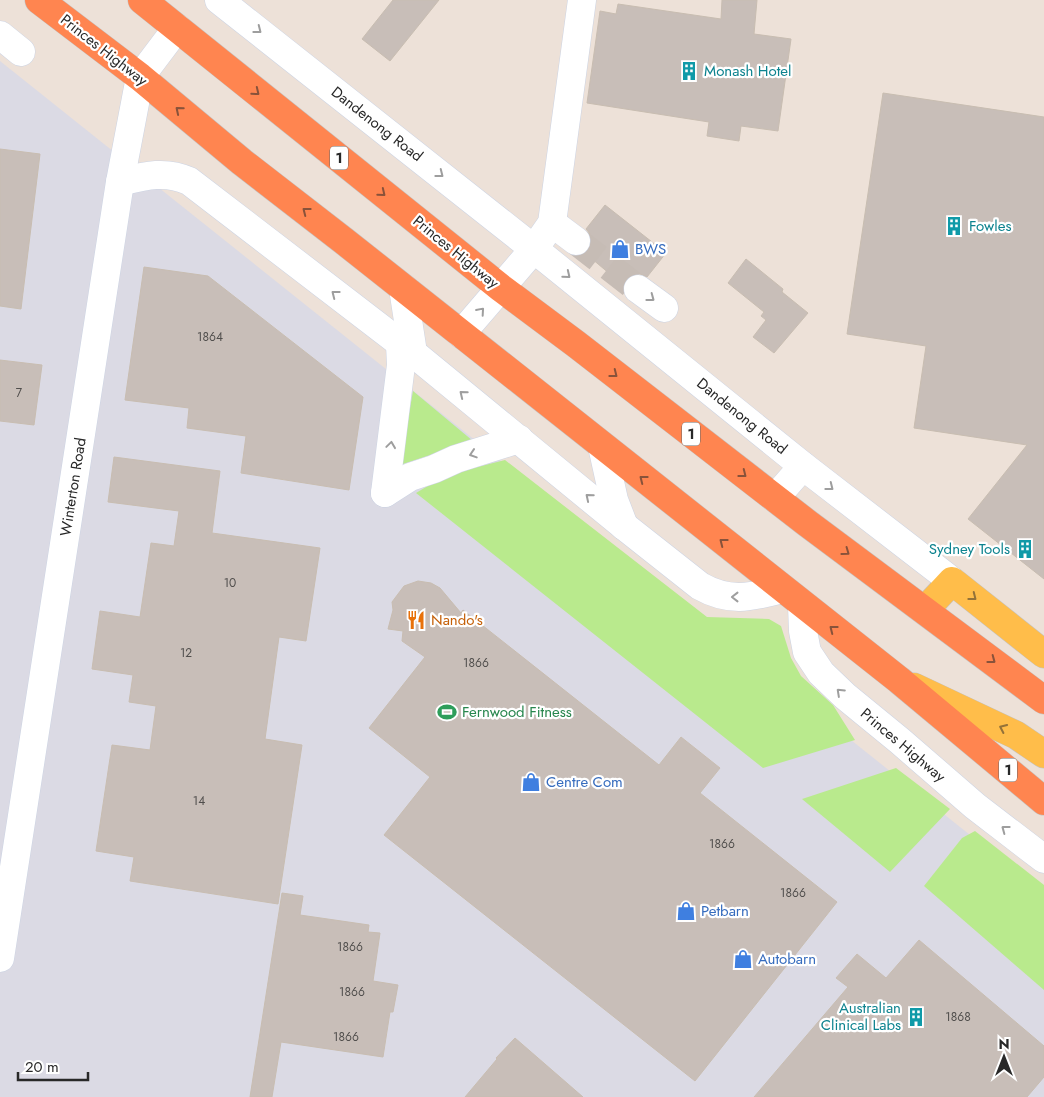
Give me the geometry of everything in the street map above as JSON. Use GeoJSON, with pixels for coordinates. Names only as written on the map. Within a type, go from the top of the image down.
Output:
{"type":"FeatureCollection","features":[{"type":"Feature","properties":{"kind":"highway","name":"Princes Highway"},"geometry":{"type":"LineString","coordinates":[[39,0],[140,77],[242,162],[899,680],[1044,801]]}},
{"type":"Feature","properties":{"kind":"highway","name":"Princes Highway"},"geometry":{"type":"LineString","coordinates":[[142,0],[500,288],[584,350],[774,498],[1044,700]]}},
{"type":"Feature","properties":{"kind":"main road"},"geometry":{"type":"LineString","coordinates":[[925,610],[952,581],[1044,654]]}},
{"type":"Feature","properties":{"kind":"main road"},"geometry":{"type":"LineString","coordinates":[[899,680],[1016,734],[1044,754]]}},
{"type":"Feature","properties":{"kind":"street","name":"Dandenong Road"},"geometry":{"type":"LineString","coordinates":[[220,0],[534,249],[803,466],[952,581]]}},
{"type":"Feature","properties":{"kind":"street"},"geometry":{"type":"LineString","coordinates":[[461,334],[534,249],[552,223],[582,0]]}},
{"type":"Feature","properties":{"kind":"street","name":"Winterton Road"},"geometry":{"type":"LineString","coordinates":[[0,958],[120,182],[140,77],[177,28]]}},
{"type":"Feature","properties":{"kind":"street"},"geometry":{"type":"LineString","coordinates":[[0,35],[21,52]]}},
{"type":"Feature","properties":{"kind":"street"},"geometry":{"type":"LineString","coordinates":[[120,182],[163,174],[178,176],[188,181],[406,348],[624,526],[711,593],[738,598],[755,596],[793,597]]}},
{"type":"Feature","properties":{"kind":"street"},"geometry":{"type":"LineString","coordinates":[[552,223],[576,241]]}},
{"type":"Feature","properties":{"kind":"street"},"geometry":{"type":"LineString","coordinates":[[403,288],[406,348],[401,366],[385,493],[410,477],[456,459],[519,439]]}},
{"type":"Feature","properties":{"kind":"street"},"geometry":{"type":"LineString","coordinates":[[638,289],[664,308]]}},
{"type":"Feature","properties":{"kind":"street"},"geometry":{"type":"LineString","coordinates":[[602,446],[614,500],[624,526]]}},
{"type":"Feature","properties":{"kind":"street"},"geometry":{"type":"LineString","coordinates":[[774,498],[803,466]]}},
{"type":"Feature","properties":{"kind":"street","name":"Princes Highway"},"geometry":{"type":"LineString","coordinates":[[793,597],[807,652],[821,673],[844,696],[900,741],[975,806],[1044,859]]}},
{"type":"Feature","properties":{"kind":"shaded area"},"geometry":{"type":"Polygon","coordinates":[[[0,61],[1044,894],[1044,1097],[0,1097],[0,61]]]}},
{"type":"Feature","properties":{"kind":"green space"},"geometry":{"type":"Polygon","coordinates":[[[413,391],[473,441],[400,465],[413,391]]]}},
{"type":"Feature","properties":{"kind":"green space"},"geometry":{"type":"Polygon","coordinates":[[[505,460],[707,617],[769,619],[781,626],[791,658],[801,676],[833,705],[855,740],[763,768],[416,493],[446,475],[505,460]]]}},
{"type":"Feature","properties":{"kind":"green space"},"geometry":{"type":"Polygon","coordinates":[[[896,768],[950,809],[890,872],[802,799],[896,768]]]}},
{"type":"Feature","properties":{"kind":"green space"},"geometry":{"type":"Polygon","coordinates":[[[975,831],[1044,885],[1044,990],[924,886],[962,838],[975,831]]]}},
{"type":"Feature","properties":{"kind":"building"},"geometry":{"type":"Polygon","coordinates":[[[393,0],[439,0],[390,61],[362,39],[393,0]]]}},
{"type":"Feature","properties":{"kind":"building","name":"Monash Hotel"},"geometry":{"type":"Polygon","coordinates":[[[722,0],[757,0],[754,34],[791,39],[778,131],[741,126],[739,141],[707,136],[709,122],[587,103],[600,11],[616,14],[618,4],[721,19],[722,0]]]}},
{"type":"Feature","properties":{"kind":"building","name":"Fowles"},"geometry":{"type":"Polygon","coordinates":[[[883,93],[1044,117],[1044,579],[968,519],[1027,445],[914,428],[926,346],[847,334],[883,93]]]}},
{"type":"Feature","properties":{"kind":"building"},"geometry":{"type":"Polygon","coordinates":[[[0,149],[40,154],[21,309],[0,306],[0,149]]]}},
{"type":"Feature","properties":{"kind":"building","name":"BWS"},"geometry":{"type":"Polygon","coordinates":[[[605,205],[666,253],[647,277],[640,274],[632,275],[626,279],[623,285],[585,253],[589,250],[592,242],[590,234],[586,229],[605,205]]]}},
{"type":"Feature","properties":{"kind":"building"},"geometry":{"type":"Polygon","coordinates":[[[746,259],[783,289],[782,292],[808,313],[774,353],[753,337],[766,320],[761,316],[764,312],[728,283],[746,259]]]}},
{"type":"Feature","properties":{"kind":"building"},"geometry":{"type":"Polygon","coordinates":[[[144,267],[208,276],[363,397],[349,490],[241,473],[246,436],[187,428],[189,408],[125,400],[144,267]]]}},
{"type":"Feature","properties":{"kind":"building"},"geometry":{"type":"Polygon","coordinates":[[[0,360],[42,365],[34,425],[0,421],[0,360]]]}},
{"type":"Feature","properties":{"kind":"building"},"geometry":{"type":"Polygon","coordinates":[[[114,457],[220,471],[212,533],[320,548],[306,641],[279,637],[265,739],[302,745],[278,904],[130,881],[134,857],[96,851],[112,745],[150,750],[156,706],[129,702],[133,675],[92,669],[100,611],[140,617],[151,543],[174,546],[179,511],[108,502],[114,457]]]}},
{"type":"Feature","properties":{"kind":"building"},"geometry":{"type":"Polygon","coordinates":[[[418,581],[431,583],[440,588],[461,613],[463,610],[659,765],[681,737],[720,768],[700,793],[837,902],[695,1081],[384,835],[430,777],[369,728],[425,657],[402,641],[403,631],[388,629],[393,610],[392,602],[404,586],[418,581]]]}},
{"type":"Feature","properties":{"kind":"building"},"geometry":{"type":"Polygon","coordinates":[[[282,893],[303,896],[300,915],[369,925],[368,932],[380,933],[373,981],[398,985],[393,1012],[390,1012],[383,1057],[281,1042],[272,1097],[250,1097],[282,893]]]}},
{"type":"Feature","properties":{"kind":"building","name":"Australian Clinical Labs"},"geometry":{"type":"Polygon","coordinates":[[[919,940],[1044,1046],[1044,1077],[1027,1097],[754,1097],[848,987],[836,978],[857,954],[886,978],[919,940]]]}},
{"type":"Feature","properties":{"kind":"building"},"geometry":{"type":"Polygon","coordinates":[[[515,1038],[583,1097],[465,1097],[496,1058],[515,1038]]]}},
{"type":"Feature","properties":{"kind":"tunnel"},"geometry":{"type":"LineString","coordinates":[[576,241],[638,289]]}},
{"type":"Feature","properties":{"kind":"place","name":"Monash Hotel"},"geometry":{"type":"Point","coordinates":[689,71]}},
{"type":"Feature","properties":{"kind":"place","name":"Fowles"},"geometry":{"type":"Point","coordinates":[954,226]}},
{"type":"Feature","properties":{"kind":"place","name":"BWS"},"geometry":{"type":"Point","coordinates":[620,249]}},
{"type":"Feature","properties":{"kind":"place","name":"Sydney Tools"},"geometry":{"type":"Point","coordinates":[1025,549]}},
{"type":"Feature","properties":{"kind":"place","name":"Nando's"},"geometry":{"type":"Point","coordinates":[416,620]}},
{"type":"Feature","properties":{"kind":"place","name":"Fernwood Fitness"},"geometry":{"type":"Point","coordinates":[447,712]}},
{"type":"Feature","properties":{"kind":"place","name":"Centre Com"},"geometry":{"type":"Point","coordinates":[531,782]}},
{"type":"Feature","properties":{"kind":"place","name":"Petbarn"},"geometry":{"type":"Point","coordinates":[686,911]}},
{"type":"Feature","properties":{"kind":"place","name":"Autobarn"},"geometry":{"type":"Point","coordinates":[743,959]}},
{"type":"Feature","properties":{"kind":"place","name":"Australian Clinical Labs"},"geometry":{"type":"Point","coordinates":[916,1017]}}]}
